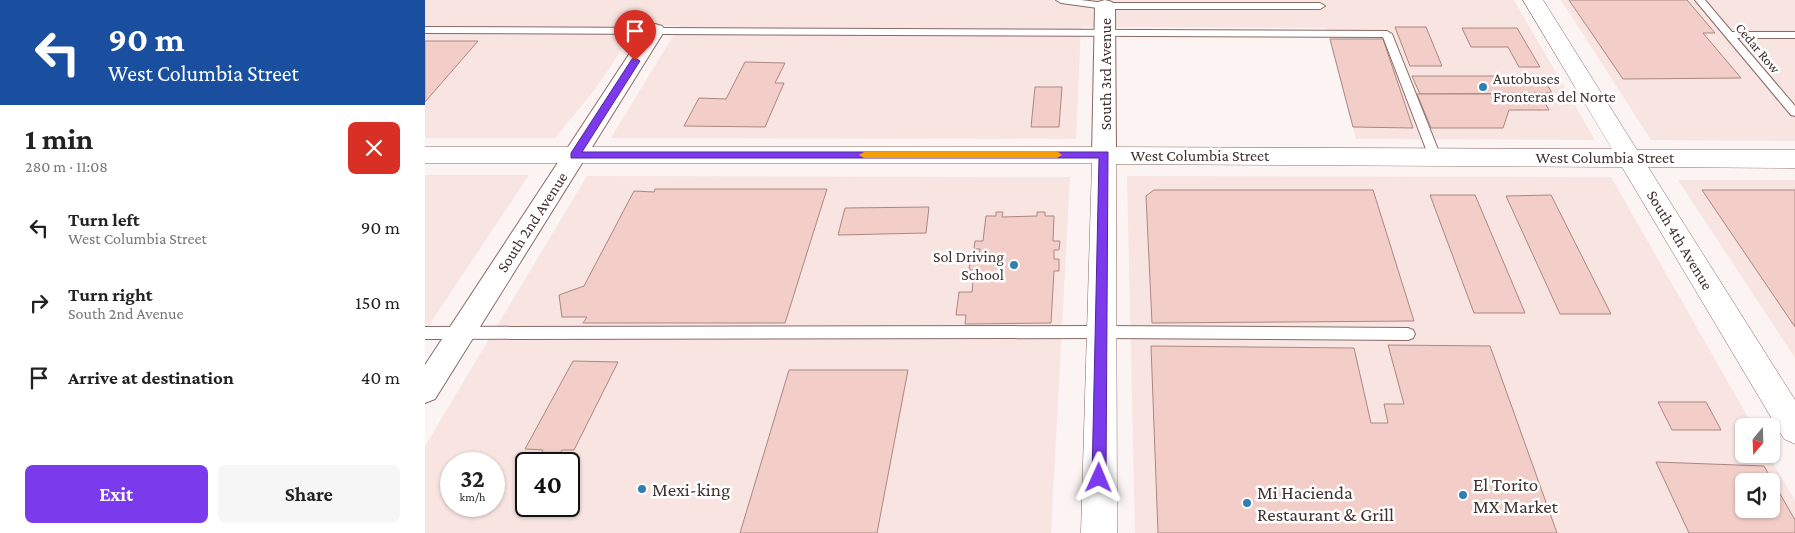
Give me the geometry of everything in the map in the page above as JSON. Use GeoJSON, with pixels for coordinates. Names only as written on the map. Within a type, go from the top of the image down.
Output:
{"type":"FeatureCollection","features":[{"type":"Feature","properties":{"kind":"street","name":"South 4th Avenue"},"geometry":{"type":"LineString","coordinates":[[1533,0],[1795,429]]}},
{"type":"Feature","properties":{"kind":"street","name":"South 3rd Avenue"},"geometry":{"type":"LineString","coordinates":[[1099,533],[1105,6]]}},
{"type":"Feature","properties":{"kind":"street","name":"South 2nd Avenue"},"geometry":{"type":"LineString","coordinates":[[425,390],[655,30]]}},
{"type":"Feature","properties":{"kind":"street","name":"West Columbia Street"},"geometry":{"type":"LineString","coordinates":[[425,155],[1795,158]]}},
{"type":"Feature","properties":{"kind":"lane"},"geometry":{"type":"LineString","coordinates":[[1061,0],[1105,6],[1320,6]]}},
{"type":"Feature","properties":{"kind":"lane","name":"Cedar Row"},"geometry":{"type":"LineString","coordinates":[[1700,0],[1795,113]]}},
{"type":"Feature","properties":{"kind":"lane"},"geometry":{"type":"LineString","coordinates":[[425,30],[1387,34],[1435,157]]}},
{"type":"Feature","properties":{"kind":"lane"},"geometry":{"type":"LineString","coordinates":[[1729,35],[1795,35]]}},
{"type":"Feature","properties":{"kind":"lane"},"geometry":{"type":"LineString","coordinates":[[425,333],[1101,332],[1408,334]]}},
{"type":"Feature","properties":{"kind":"shaded area"},"geometry":{"type":"Polygon","coordinates":[[[425,0],[1514,0],[1595,140],[1356,139],[1326,28],[1081,27],[1076,139],[611,138],[679,26],[637,26],[597,87],[555,138],[425,138],[425,0]]]}},
{"type":"Feature","properties":{"kind":"shaded area"},"geometry":{"type":"Polygon","coordinates":[[[1561,0],[1795,0],[1795,141],[1651,140],[1561,0]]]}},
{"type":"Feature","properties":{"kind":"shaded area"},"geometry":{"type":"Polygon","coordinates":[[[425,175],[529,175],[425,331],[425,175]]]}},
{"type":"Feature","properties":{"kind":"shaded area"},"geometry":{"type":"Polygon","coordinates":[[[587,176],[1070,177],[1051,533],[425,533],[425,446],[587,176]]]}},
{"type":"Feature","properties":{"kind":"shaded area"},"geometry":{"type":"Polygon","coordinates":[[[1127,176],[1611,177],[1748,418],[1735,418],[1735,463],[1773,463],[1779,473],[1735,473],[1735,518],[1780,518],[1780,475],[1795,501],[1795,533],[1135,533],[1127,176]]]}},
{"type":"Feature","properties":{"kind":"shaded area"},"geometry":{"type":"Polygon","coordinates":[[[1678,180],[1795,180],[1795,358],[1678,180]]]}},
{"type":"Feature","properties":{"kind":"building"},"geometry":{"type":"Polygon","coordinates":[[[1569,0],[1687,0],[1715,33],[1703,33],[1741,78],[1623,79],[1569,0]]]}},
{"type":"Feature","properties":{"kind":"building"},"geometry":{"type":"Polygon","coordinates":[[[1395,27],[1426,27],[1442,66],[1410,66],[1395,27]]]}},
{"type":"Feature","properties":{"kind":"building"},"geometry":{"type":"Polygon","coordinates":[[[1462,28],[1517,28],[1540,67],[1519,67],[1508,47],[1471,47],[1462,28]]]}},
{"type":"Feature","properties":{"kind":"building"},"geometry":{"type":"Polygon","coordinates":[[[1330,39],[1383,39],[1413,128],[1353,127],[1330,39]]]}},
{"type":"Feature","properties":{"kind":"building"},"geometry":{"type":"Polygon","coordinates":[[[425,41],[478,41],[425,102],[425,41]]]}},
{"type":"Feature","properties":{"kind":"building"},"geometry":{"type":"Polygon","coordinates":[[[745,62],[785,63],[775,83],[784,83],[765,127],[684,126],[699,98],[726,99],[745,62]]]}},
{"type":"Feature","properties":{"kind":"building","name":"Autobuses Fronteras del Norte"},"geometry":{"type":"Polygon","coordinates":[[[1412,76],[1502,76],[1504,81],[1545,81],[1552,93],[1420,94],[1412,76]]]}},
{"type":"Feature","properties":{"kind":"building"},"geometry":{"type":"Polygon","coordinates":[[[1035,87],[1062,87],[1059,127],[1031,127],[1035,87]]]}},
{"type":"Feature","properties":{"kind":"building"},"geometry":{"type":"Polygon","coordinates":[[[1417,94],[1540,94],[1549,110],[1509,110],[1503,128],[1431,128],[1417,94]]]}},
{"type":"Feature","properties":{"kind":"building"},"geometry":{"type":"Polygon","coordinates":[[[655,189],[827,189],[785,323],[583,323],[587,317],[562,317],[559,295],[584,286],[634,191],[654,192],[655,189]]]}},
{"type":"Feature","properties":{"kind":"building"},"geometry":{"type":"Polygon","coordinates":[[[1154,190],[1373,190],[1414,321],[1152,323],[1146,196],[1154,190]]]}},
{"type":"Feature","properties":{"kind":"building"},"geometry":{"type":"Polygon","coordinates":[[[1702,190],[1795,190],[1795,327],[1702,190]]]}},
{"type":"Feature","properties":{"kind":"building"},"geometry":{"type":"Polygon","coordinates":[[[1430,195],[1475,195],[1525,313],[1474,313],[1430,195]]]}},
{"type":"Feature","properties":{"kind":"building"},"geometry":{"type":"Polygon","coordinates":[[[1551,195],[1611,314],[1560,314],[1506,196],[1551,195]]]}},
{"type":"Feature","properties":{"kind":"building"},"geometry":{"type":"Polygon","coordinates":[[[929,207],[926,233],[838,235],[845,208],[929,207]]]}},
{"type":"Feature","properties":{"kind":"building","name":"Sol Driving School"},"geometry":{"type":"Polygon","coordinates":[[[996,212],[1003,212],[1002,217],[1037,216],[1037,212],[1045,212],[1045,216],[1054,216],[1053,241],[1060,241],[1059,250],[1054,250],[1054,259],[1059,259],[1059,271],[1054,271],[1051,323],[965,324],[966,315],[956,315],[959,292],[972,292],[974,270],[969,270],[970,260],[978,260],[980,249],[974,249],[975,241],[983,241],[986,216],[996,216],[996,212]]]}},
{"type":"Feature","properties":{"kind":"building"},"geometry":{"type":"Polygon","coordinates":[[[1388,345],[1490,346],[1557,533],[1158,533],[1151,346],[1354,348],[1371,423],[1388,423],[1384,404],[1404,404],[1388,345]]]}},
{"type":"Feature","properties":{"kind":"building"},"geometry":{"type":"Polygon","coordinates":[[[573,361],[618,362],[574,450],[542,452],[543,450],[525,449],[573,361]]]}},
{"type":"Feature","properties":{"kind":"building"},"geometry":{"type":"Polygon","coordinates":[[[789,370],[908,370],[877,533],[740,533],[789,370]]]}},
{"type":"Feature","properties":{"kind":"building"},"geometry":{"type":"Polygon","coordinates":[[[1658,402],[1706,402],[1721,430],[1672,430],[1658,402]]]}},
{"type":"Feature","properties":{"kind":"building"},"geometry":{"type":"Polygon","coordinates":[[[1656,462],[1764,466],[1768,473],[1735,473],[1735,518],[1780,518],[1780,494],[1795,520],[1795,533],[1689,533],[1656,462]]]}},
{"type":"Feature","properties":{"kind":"slow traffic"},"geometry":{"type":"LineString","coordinates":[[864,155],[1057,155]]}},
{"type":"Feature","properties":{"kind":"place","name":"Autobuses Fronteras del Norte"},"geometry":{"type":"Point","coordinates":[1483,87]}},
{"type":"Feature","properties":{"kind":"place","name":"Sol Driving School"},"geometry":{"type":"Point","coordinates":[1014,265]}},
{"type":"Feature","properties":{"kind":"place","name":"Mexi-king"},"geometry":{"type":"Point","coordinates":[642,489]}},
{"type":"Feature","properties":{"kind":"place","name":"El Torito MX Market"},"geometry":{"type":"Point","coordinates":[1463,495]}},
{"type":"Feature","properties":{"kind":"place","name":"Mi Hacienda Restaurant & Grill"},"geometry":{"type":"Point","coordinates":[1247,503]}},
{"type":"Feature","properties":{"kind":"route"},"geometry":{"type":"LineString","coordinates":[[635,61],[575,155],[1104,155],[1099,478]]}}]}
